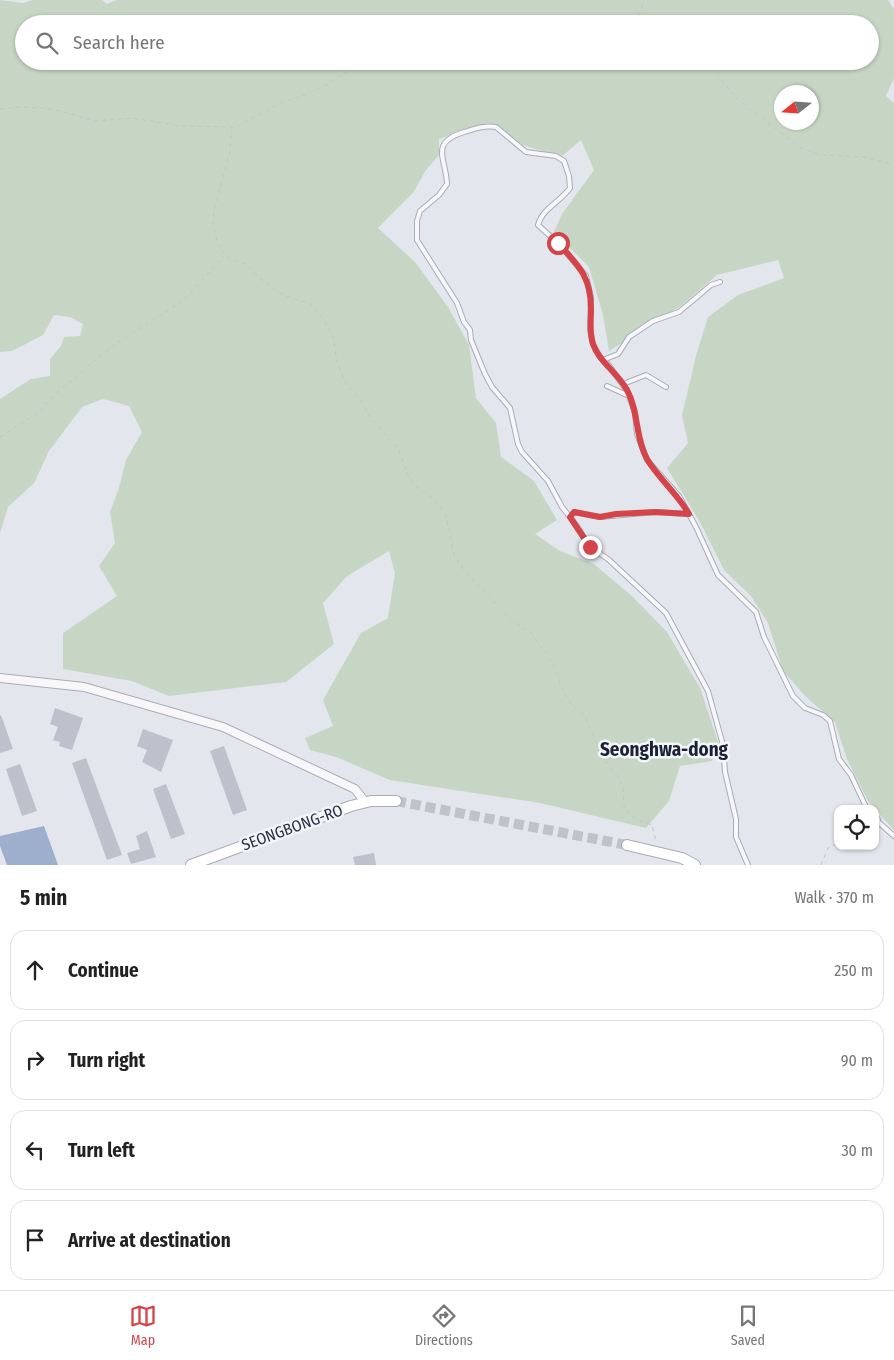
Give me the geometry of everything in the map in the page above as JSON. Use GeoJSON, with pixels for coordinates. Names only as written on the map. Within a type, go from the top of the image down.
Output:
{"type":"FeatureCollection","features":[{"type":"Feature","properties":{"kind":"street"},"geometry":{"type":"LineString","coordinates":[[0,678],[94,689],[223,727],[355,789],[365,802]]}},
{"type":"Feature","properties":{"kind":"street","name":"SEONGBONG-RO"},"geometry":{"type":"LineString","coordinates":[[190,865],[365,802],[396,801]]}},
{"type":"Feature","properties":{"kind":"street"},"geometry":{"type":"LineString","coordinates":[[627,845],[682,858],[695,865]]}},
{"type":"Feature","properties":{"kind":"lane"},"geometry":{"type":"LineString","coordinates":[[748,865],[736,837],[736,819],[725,772],[723,745],[708,691],[666,613],[608,559],[590,547],[548,481],[518,444],[510,408],[492,387],[470,340],[470,330],[464,322],[458,303],[417,240],[417,221],[420,211],[439,195],[447,184],[442,153],[445,142],[449,137],[479,128],[496,127],[526,152],[556,156],[564,161],[569,176],[570,188],[555,205],[542,213],[538,225],[558,243],[586,276],[591,297],[590,330],[593,344],[603,360],[623,384],[629,396],[634,412],[637,434],[647,460],[679,496],[718,575],[756,612],[764,636],[793,696],[805,708],[823,715],[830,722],[839,759],[851,775],[865,805]]}},
{"type":"Feature","properties":{"kind":"lane"},"geometry":{"type":"LineString","coordinates":[[603,360],[618,354],[629,337],[664,315],[679,312],[711,285],[720,282]]}},
{"type":"Feature","properties":{"kind":"lane"},"geometry":{"type":"LineString","coordinates":[[623,384],[646,375],[666,387]]}},
{"type":"Feature","properties":{"kind":"lane"},"geometry":{"type":"LineString","coordinates":[[608,386],[629,396]]}},
{"type":"Feature","properties":{"kind":"lane"},"geometry":{"type":"LineString","coordinates":[[570,517],[574,512],[600,517],[616,514],[655,512],[689,514]]}},
{"type":"Feature","properties":{"kind":"lane"},"geometry":{"type":"LineString","coordinates":[[879,823],[894,836]]}},
{"type":"Feature","properties":{"kind":"path"},"geometry":{"type":"LineString","coordinates":[[640,15],[644,0]]}},
{"type":"Feature","properties":{"kind":"path"},"geometry":{"type":"LineString","coordinates":[[0,109],[41,108],[61,111],[95,121],[131,118],[182,126],[236,127],[283,102],[305,95],[350,70]]}},
{"type":"Feature","properties":{"kind":"path"},"geometry":{"type":"LineString","coordinates":[[713,70],[736,98],[801,148],[822,155],[865,157],[894,165]]}},
{"type":"Feature","properties":{"kind":"path"},"geometry":{"type":"LineString","coordinates":[[232,127],[230,151],[214,211],[213,225],[217,241],[225,256],[245,264],[264,282],[285,296],[311,304],[325,321],[334,337],[337,362],[346,383],[360,399],[370,419],[398,448],[408,475],[418,488],[434,499],[446,516],[454,556],[466,573],[512,620],[530,632],[553,663],[561,686],[571,704],[586,718],[601,755],[620,779],[623,786],[624,807],[635,819],[652,825],[656,841],[662,853]]}},
{"type":"Feature","properties":{"kind":"path"},"geometry":{"type":"LineString","coordinates":[[0,437],[39,412],[54,395],[116,344],[184,300],[225,256]]}},
{"type":"Feature","properties":{"kind":"path"},"geometry":{"type":"LineString","coordinates":[[821,865],[828,848],[834,845]]}},
{"type":"Feature","properties":{"kind":"green space"},"geometry":{"type":"Polygon","coordinates":[[[0,0],[23,3],[32,0],[102,0],[107,4],[116,0],[888,0],[894,9],[894,78],[886,96],[894,103],[894,830],[879,813],[879,805],[872,805],[868,801],[847,759],[835,722],[806,697],[783,671],[768,623],[751,596],[724,570],[700,522],[667,468],[688,443],[682,415],[696,356],[708,317],[738,295],[784,278],[778,260],[717,275],[678,308],[609,351],[603,315],[589,267],[554,232],[562,214],[594,170],[581,140],[561,157],[523,145],[489,123],[439,139],[439,155],[426,170],[413,193],[378,228],[415,262],[448,307],[469,345],[476,398],[496,423],[501,457],[534,481],[557,520],[535,534],[560,551],[594,564],[633,597],[667,632],[700,688],[718,742],[712,761],[680,766],[669,801],[646,828],[540,803],[390,780],[336,757],[310,750],[305,738],[333,726],[323,700],[361,633],[388,618],[395,573],[389,551],[347,576],[323,603],[334,644],[286,682],[169,696],[132,681],[63,669],[63,633],[117,596],[99,566],[115,543],[110,512],[119,488],[126,460],[142,432],[129,406],[103,399],[82,407],[49,451],[34,483],[8,507],[0,533],[0,399],[31,379],[50,376],[50,359],[61,346],[64,337],[80,336],[83,324],[70,317],[54,315],[43,335],[12,351],[0,352],[0,0]]]}},
{"type":"Feature","properties":{"kind":"water"},"geometry":{"type":"Polygon","coordinates":[[[44,826],[58,865],[7,865],[0,846],[0,836],[44,826]]]}},
{"type":"Feature","properties":{"kind":"building"},"geometry":{"type":"Polygon","coordinates":[[[55,708],[83,718],[72,750],[59,746],[60,742],[53,740],[58,727],[50,724],[55,708]]]}},
{"type":"Feature","properties":{"kind":"building"},"geometry":{"type":"Polygon","coordinates":[[[0,716],[13,749],[0,753],[0,716]]]}},
{"type":"Feature","properties":{"kind":"building"},"geometry":{"type":"Polygon","coordinates":[[[143,729],[173,740],[161,772],[142,762],[147,750],[137,746],[143,729]]]}},
{"type":"Feature","properties":{"kind":"building"},"geometry":{"type":"Polygon","coordinates":[[[224,746],[247,810],[233,815],[210,751],[224,746]]]}},
{"type":"Feature","properties":{"kind":"building"},"geometry":{"type":"Polygon","coordinates":[[[86,758],[122,855],[107,860],[72,763],[86,758]]]}},
{"type":"Feature","properties":{"kind":"building"},"geometry":{"type":"Polygon","coordinates":[[[20,764],[37,811],[22,816],[6,769],[20,764]]]}},
{"type":"Feature","properties":{"kind":"building"},"geometry":{"type":"Polygon","coordinates":[[[166,784],[185,834],[171,839],[153,789],[166,784]]]}},
{"type":"Feature","properties":{"kind":"building"},"geometry":{"type":"Polygon","coordinates":[[[147,831],[156,857],[131,864],[127,853],[140,849],[136,836],[147,831]]]}},
{"type":"Feature","properties":{"kind":"building"},"geometry":{"type":"Polygon","coordinates":[[[374,853],[376,865],[355,865],[353,857],[374,853]]]}},
{"type":"Feature","properties":{"kind":"tunnel"},"geometry":{"type":"LineString","coordinates":[[396,801],[627,845]]}},
{"type":"Feature","properties":{"kind":"district","name":"Seonghwa-dong"},"geometry":{"type":"Point","coordinates":[664,749]}},
{"type":"Feature","properties":{"kind":"route"},"geometry":{"type":"LineString","coordinates":[[558,243],[586,276],[591,297],[590,330],[593,344],[599,356],[608,364],[628,391],[637,422],[637,434],[647,460],[679,496],[689,514],[655,512],[616,514],[600,517],[574,512],[570,517],[590,547]]}}]}
